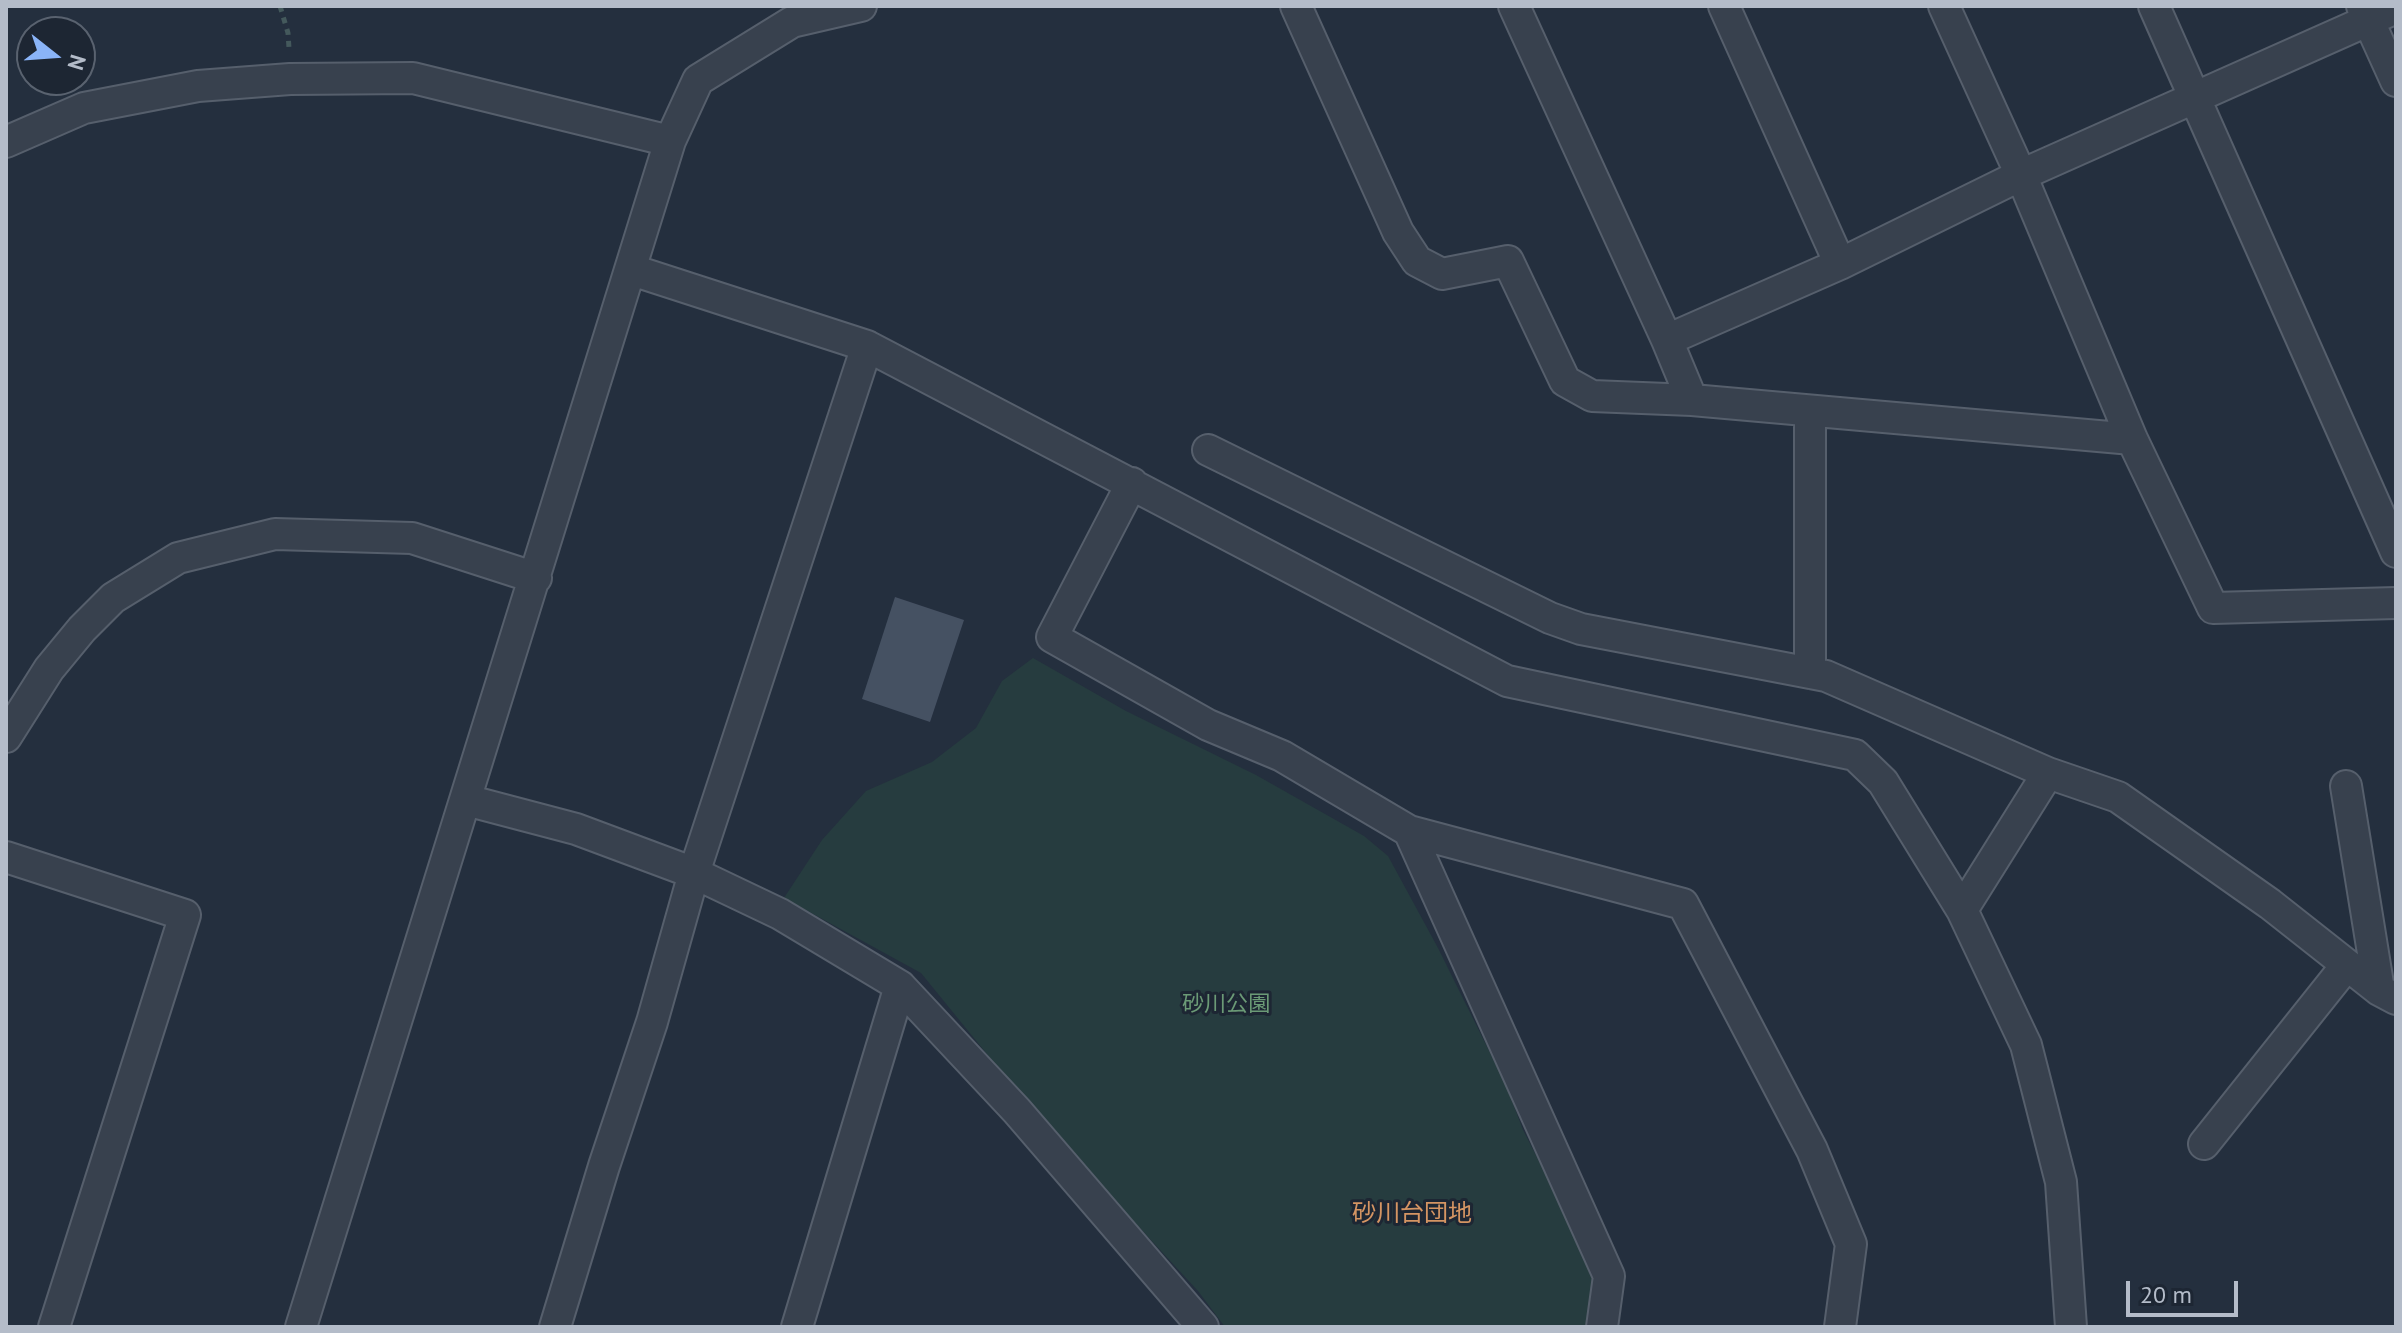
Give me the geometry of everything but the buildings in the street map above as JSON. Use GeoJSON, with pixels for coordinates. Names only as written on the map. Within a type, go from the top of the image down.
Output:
{"type":"FeatureCollection","features":[{"type":"Feature","properties":{"kind":"street"},"geometry":{"type":"LineString","coordinates":[[301,1327],[670,141],[698,80],[792,22],[861,6]]}},
{"type":"Feature","properties":{"kind":"street"},"geometry":{"type":"LineString","coordinates":[[1296,6],[1398,232],[1417,261],[1442,274],[1508,261],[1565,381],[1592,396],[1692,400],[2132,439]]}},
{"type":"Feature","properties":{"kind":"street"},"geometry":{"type":"LineString","coordinates":[[1514,6],[1692,400]]}},
{"type":"Feature","properties":{"kind":"street"},"geometry":{"type":"LineString","coordinates":[[1724,6],[1840,264]]}},
{"type":"Feature","properties":{"kind":"street"},"geometry":{"type":"LineString","coordinates":[[1944,6],[2021,175],[2132,439],[2213,608],[2396,603]]}},
{"type":"Feature","properties":{"kind":"street"},"geometry":{"type":"LineString","coordinates":[[2154,6],[2396,552]]}},
{"type":"Feature","properties":{"kind":"street"},"geometry":{"type":"LineString","coordinates":[[1667,340],[1840,264],[2021,175],[2195,99],[2365,14],[2396,8]]}},
{"type":"Feature","properties":{"kind":"street"},"geometry":{"type":"LineString","coordinates":[[2365,14],[2396,81]]}},
{"type":"Feature","properties":{"kind":"street"},"geometry":{"type":"LineString","coordinates":[[6,142],[84,108],[198,86],[290,79],[413,78],[670,141]]}},
{"type":"Feature","properties":{"kind":"street"},"geometry":{"type":"LineString","coordinates":[[632,270],[867,346],[1507,681],[1855,755],[1883,782],[1962,910],[2026,1045],[2061,1182],[2071,1327]]}},
{"type":"Feature","properties":{"kind":"street"},"geometry":{"type":"LineString","coordinates":[[555,1327],[652,1022],[694,873],[867,346]]}},
{"type":"Feature","properties":{"kind":"street"},"geometry":{"type":"LineString","coordinates":[[1810,411],[1810,673]]}},
{"type":"Feature","properties":{"kind":"street"},"geometry":{"type":"LineString","coordinates":[[1208,450],[1550,618],[1581,629],[1826,676],[2048,773],[2118,797],[2270,904],[2346,966],[2387,994]]}},
{"type":"Feature","properties":{"kind":"street"},"geometry":{"type":"LineString","coordinates":[[1132,483],[1052,637],[1208,725],[1282,756],[1409,831],[1683,904],[1812,1150],[1851,1244],[1840,1327]]}},
{"type":"Feature","properties":{"kind":"street"},"geometry":{"type":"LineString","coordinates":[[6,737],[49,669],[82,629],[113,598],[178,558],[275,534],[412,538],[536,578]]}},
{"type":"Feature","properties":{"kind":"street"},"geometry":{"type":"LineString","coordinates":[[1962,910],[2048,773]]}},
{"type":"Feature","properties":{"kind":"street"},"geometry":{"type":"LineString","coordinates":[[2346,786],[2387,994]]}},
{"type":"Feature","properties":{"kind":"street"},"geometry":{"type":"LineString","coordinates":[[466,800],[576,829],[694,873],[780,914],[900,986],[1017,1111],[1203,1327]]}},
{"type":"Feature","properties":{"kind":"street"},"geometry":{"type":"LineString","coordinates":[[1409,831],[1609,1276],[1602,1327]]}},
{"type":"Feature","properties":{"kind":"street"},"geometry":{"type":"LineString","coordinates":[[6,857],[185,915],[54,1327]]}},
{"type":"Feature","properties":{"kind":"street"},"geometry":{"type":"LineString","coordinates":[[2204,1144],[2346,966]]}},
{"type":"Feature","properties":{"kind":"street"},"geometry":{"type":"LineString","coordinates":[[797,1327],[900,986]]}},
{"type":"Feature","properties":{"kind":"green space","name":"砂川公園"},"geometry":{"type":"Polygon","coordinates":[[[1033,658],[1126,711],[1256,775],[1364,836],[1388,856],[1438,948],[1506,1085],[1523,1130],[1598,1276],[1592,1327],[1225,1327],[1198,1291],[1004,1075],[921,973],[784,898],[822,840],[866,791],[932,762],[976,728],[1002,681],[1033,658]]]}},
{"type":"Feature","properties":{"kind":"district","name":"砂川台団地"},"geometry":{"type":"Point","coordinates":[1412,1214]}}]}
